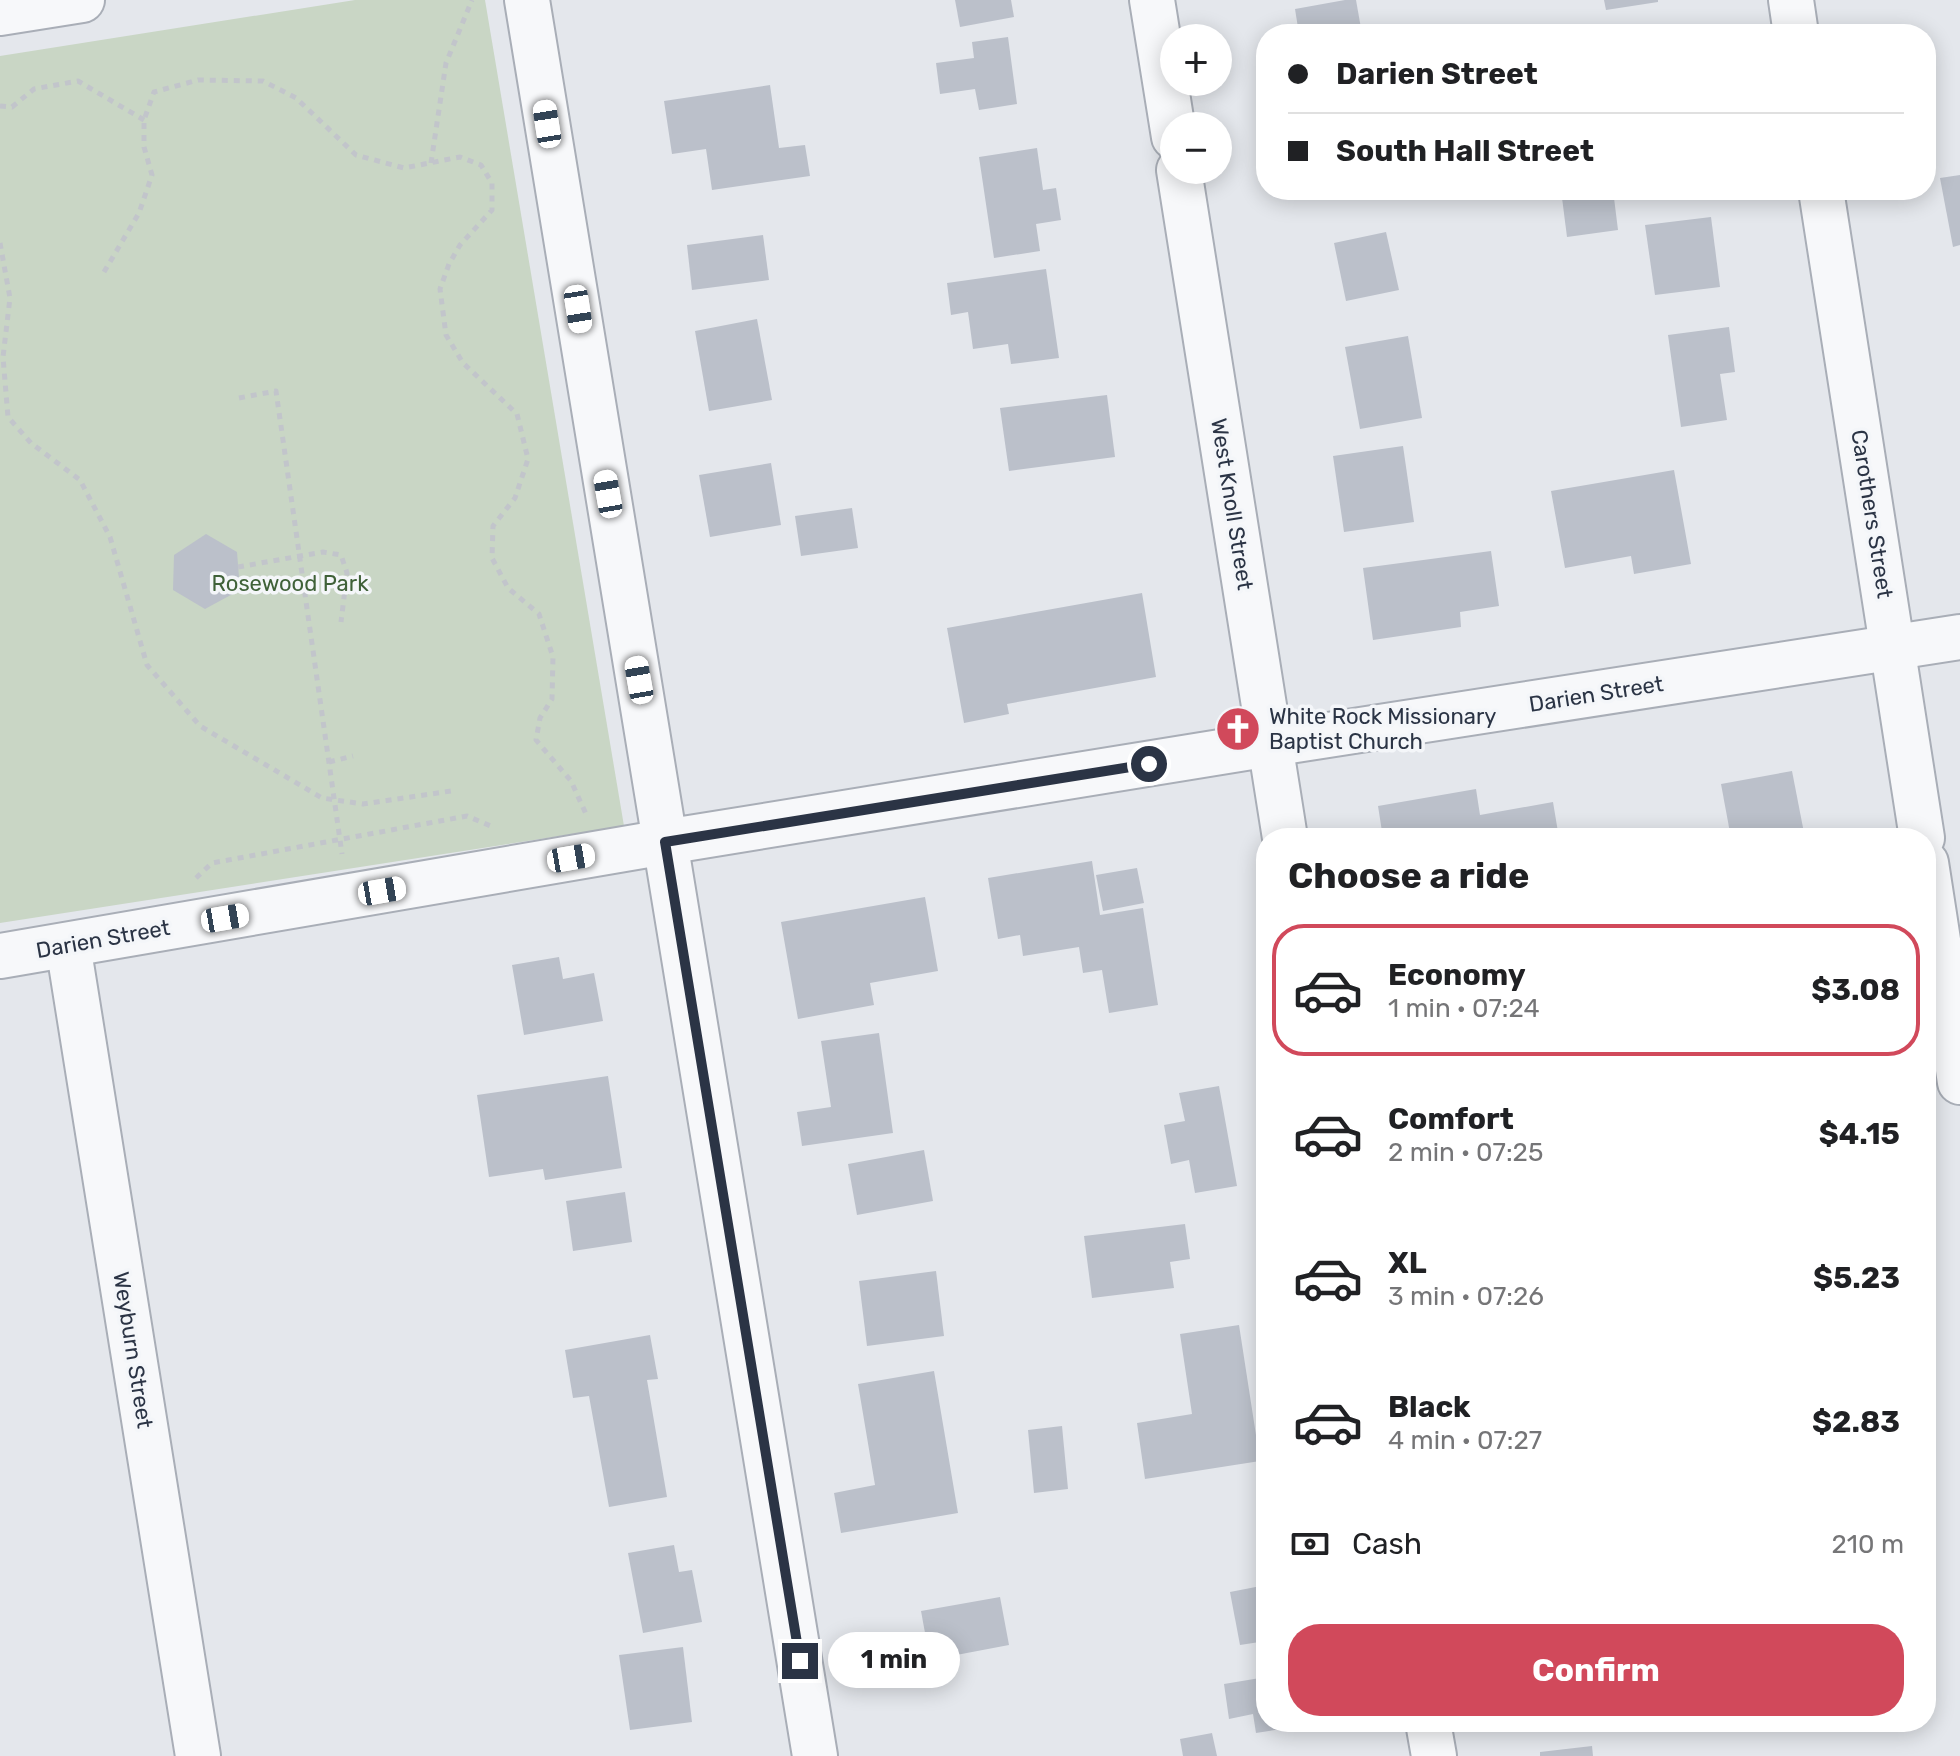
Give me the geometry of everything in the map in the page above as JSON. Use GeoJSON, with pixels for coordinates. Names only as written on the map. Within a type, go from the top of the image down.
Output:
{"type":"FeatureCollection","features":[{"type":"Feature","properties":{"kind":"street"},"geometry":{"type":"LineString","coordinates":[[0,13],[82,0]]}},
{"type":"Feature","properties":{"kind":"street"},"geometry":{"type":"LineString","coordinates":[[527,0],[815,1756]]}},
{"type":"Feature","properties":{"kind":"street"},"geometry":{"type":"LineString","coordinates":[[1152,0],[1170,112]]}},
{"type":"Feature","properties":{"kind":"street"},"geometry":{"type":"LineString","coordinates":[[1791,0],[1795,24]]}},
{"type":"Feature","properties":{"kind":"street","name":"West Knoll Street"},"geometry":{"type":"LineString","coordinates":[[1181,184],[1283,828]]}},
{"type":"Feature","properties":{"kind":"street","name":"Carothers Street"},"geometry":{"type":"LineString","coordinates":[[1823,200],[1920,828]]}},
{"type":"Feature","properties":{"kind":"street","name":"Darien Street"},"geometry":{"type":"LineString","coordinates":[[0,956],[665,842],[1960,637]]}},
{"type":"Feature","properties":{"kind":"street"},"geometry":{"type":"LineString","coordinates":[[1936,927],[1960,1082]]}},
{"type":"Feature","properties":{"kind":"street","name":"Weyburn Street"},"geometry":{"type":"LineString","coordinates":[[68,945],[198,1756]]}},
{"type":"Feature","properties":{"kind":"street"},"geometry":{"type":"LineString","coordinates":[[1430,1732],[1434,1756]]}},
{"type":"Feature","properties":{"kind":"path"},"geometry":{"type":"LineString","coordinates":[[431,163],[446,63],[472,0]]}},
{"type":"Feature","properties":{"kind":"path"},"geometry":{"type":"LineString","coordinates":[[104,272],[139,213],[152,175],[144,147],[144,120],[154,92],[198,80],[263,81],[296,98],[356,155],[404,168],[460,157],[481,165],[492,183],[492,210],[460,245],[449,264],[440,289],[446,335],[463,363],[517,414],[528,459],[515,498],[493,526],[492,558],[508,588],[539,614],[553,657],[552,699],[540,718],[536,740],[571,781],[587,815]]}},
{"type":"Feature","properties":{"kind":"path"},"geometry":{"type":"LineString","coordinates":[[0,106],[12,107],[34,89],[78,81],[144,120]]}},
{"type":"Feature","properties":{"kind":"path"},"geometry":{"type":"LineString","coordinates":[[0,243],[10,298],[3,357],[8,417],[31,443],[80,480],[110,537],[147,665],[200,726],[322,798],[363,804],[451,791]]}},
{"type":"Feature","properties":{"kind":"path"},"geometry":{"type":"LineString","coordinates":[[239,398],[276,391],[342,855]]}},
{"type":"Feature","properties":{"kind":"path"},"geometry":{"type":"LineString","coordinates":[[238,567],[323,552],[341,555],[347,573],[341,622]]}},
{"type":"Feature","properties":{"kind":"path"},"geometry":{"type":"LineString","coordinates":[[329,762],[353,756]]}},
{"type":"Feature","properties":{"kind":"path"},"geometry":{"type":"LineString","coordinates":[[195,879],[212,863],[467,816],[498,829]]}},
{"type":"Feature","properties":{"kind":"green space","name":"Rosewood Park"},"geometry":{"type":"Polygon","coordinates":[[[355,0],[485,0],[624,826],[0,923],[0,56],[355,0]]]}},
{"type":"Feature","properties":{"kind":"building"},"geometry":{"type":"Polygon","coordinates":[[[955,0],[1011,0],[1014,17],[960,27],[955,0]]]}},
{"type":"Feature","properties":{"kind":"building"},"geometry":{"type":"Polygon","coordinates":[[[1356,0],[1360,24],[1297,24],[1295,9],[1356,0]]]}},
{"type":"Feature","properties":{"kind":"building"},"geometry":{"type":"Polygon","coordinates":[[[1604,0],[1658,0],[1658,2],[1606,10],[1604,0]]]}},
{"type":"Feature","properties":{"kind":"building"},"geometry":{"type":"Polygon","coordinates":[[[1008,37],[1017,104],[979,110],[975,89],[940,94],[936,63],[974,58],[972,42],[1008,37]]]}},
{"type":"Feature","properties":{"kind":"building"},"geometry":{"type":"Polygon","coordinates":[[[770,85],[779,148],[805,145],[810,176],[712,190],[706,149],[672,154],[664,101],[770,85]]]}},
{"type":"Feature","properties":{"kind":"building"},"geometry":{"type":"Polygon","coordinates":[[[1037,148],[1043,190],[1056,188],[1061,220],[1036,224],[1040,251],[994,258],[979,157],[1037,148]]]}},
{"type":"Feature","properties":{"kind":"building"},"geometry":{"type":"Polygon","coordinates":[[[1960,175],[1960,245],[1953,247],[1940,178],[1960,175]]]}},
{"type":"Feature","properties":{"kind":"building"},"geometry":{"type":"Polygon","coordinates":[[[1562,200],[1614,200],[1618,230],[1567,237],[1562,200]]]}},
{"type":"Feature","properties":{"kind":"building"},"geometry":{"type":"Polygon","coordinates":[[[1711,217],[1720,287],[1655,295],[1645,225],[1711,217]]]}},
{"type":"Feature","properties":{"kind":"building"},"geometry":{"type":"Polygon","coordinates":[[[1386,232],[1399,290],[1346,301],[1334,243],[1386,232]]]}},
{"type":"Feature","properties":{"kind":"building"},"geometry":{"type":"Polygon","coordinates":[[[763,235],[769,280],[692,290],[687,245],[763,235]]]}},
{"type":"Feature","properties":{"kind":"building"},"geometry":{"type":"Polygon","coordinates":[[[1046,269],[1059,358],[1011,364],[1008,344],[973,349],[968,312],[951,315],[947,283],[1046,269]]]}},
{"type":"Feature","properties":{"kind":"building"},"geometry":{"type":"Polygon","coordinates":[[[757,319],[772,400],[709,411],[695,331],[757,319]]]}},
{"type":"Feature","properties":{"kind":"building"},"geometry":{"type":"Polygon","coordinates":[[[1729,327],[1735,372],[1720,374],[1727,420],[1681,427],[1668,335],[1729,327]]]}},
{"type":"Feature","properties":{"kind":"building"},"geometry":{"type":"Polygon","coordinates":[[[1408,336],[1422,418],[1360,429],[1345,347],[1408,336]]]}},
{"type":"Feature","properties":{"kind":"building"},"geometry":{"type":"Polygon","coordinates":[[[1107,395],[1115,457],[1009,471],[1000,408],[1107,395]]]}},
{"type":"Feature","properties":{"kind":"building"},"geometry":{"type":"Polygon","coordinates":[[[1403,446],[1414,522],[1344,532],[1333,456],[1403,446]]]}},
{"type":"Feature","properties":{"kind":"building"},"geometry":{"type":"Polygon","coordinates":[[[771,463],[781,525],[710,537],[699,475],[771,463]]]}},
{"type":"Feature","properties":{"kind":"building"},"geometry":{"type":"Polygon","coordinates":[[[1674,470],[1691,564],[1634,574],[1631,556],[1565,568],[1551,491],[1674,470]]]}},
{"type":"Feature","properties":{"kind":"building"},"geometry":{"type":"Polygon","coordinates":[[[852,508],[858,548],[801,556],[795,516],[852,508]]]}},
{"type":"Feature","properties":{"kind":"building"},"geometry":{"type":"Polygon","coordinates":[[[206,534],[237,552],[240,590],[205,609],[173,590],[174,555],[206,534]]]}},
{"type":"Feature","properties":{"kind":"building"},"geometry":{"type":"Polygon","coordinates":[[[1491,551],[1499,606],[1460,612],[1461,627],[1373,640],[1363,568],[1491,551]]]}},
{"type":"Feature","properties":{"kind":"building"},"geometry":{"type":"Polygon","coordinates":[[[1142,593],[1156,677],[1007,704],[1009,714],[964,723],[947,628],[1142,593]]]}},
{"type":"Feature","properties":{"kind":"building"},"geometry":{"type":"Polygon","coordinates":[[[1792,771],[1803,828],[1729,828],[1721,784],[1792,771]]]}},
{"type":"Feature","properties":{"kind":"building"},"geometry":{"type":"Polygon","coordinates":[[[1476,789],[1480,815],[1553,802],[1557,828],[1381,828],[1378,806],[1476,789]]]}},
{"type":"Feature","properties":{"kind":"building"},"geometry":{"type":"Polygon","coordinates":[[[1092,861],[1100,915],[1143,908],[1158,1005],[1109,1013],[1102,970],[1083,973],[1079,947],[1023,956],[1020,935],[998,939],[988,878],[1092,861]]]}},
{"type":"Feature","properties":{"kind":"building"},"geometry":{"type":"Polygon","coordinates":[[[1137,868],[1144,903],[1103,911],[1096,875],[1137,868]]]}},
{"type":"Feature","properties":{"kind":"building"},"geometry":{"type":"Polygon","coordinates":[[[925,897],[938,971],[870,983],[874,1005],[798,1019],[781,922],[925,897]]]}},
{"type":"Feature","properties":{"kind":"building"},"geometry":{"type":"Polygon","coordinates":[[[559,957],[563,979],[594,973],[603,1021],[524,1035],[512,965],[559,957]]]}},
{"type":"Feature","properties":{"kind":"building"},"geometry":{"type":"Polygon","coordinates":[[[879,1033],[893,1133],[802,1146],[797,1112],[831,1107],[821,1041],[879,1033]]]}},
{"type":"Feature","properties":{"kind":"building"},"geometry":{"type":"Polygon","coordinates":[[[608,1076],[622,1168],[545,1180],[543,1169],[489,1177],[477,1095],[608,1076]]]}},
{"type":"Feature","properties":{"kind":"building"},"geometry":{"type":"Polygon","coordinates":[[[1219,1086],[1237,1186],[1195,1193],[1189,1160],[1171,1164],[1164,1125],[1185,1121],[1179,1093],[1219,1086]]]}},
{"type":"Feature","properties":{"kind":"building"},"geometry":{"type":"Polygon","coordinates":[[[924,1150],[933,1201],[857,1215],[848,1164],[924,1150]]]}},
{"type":"Feature","properties":{"kind":"building"},"geometry":{"type":"Polygon","coordinates":[[[625,1192],[632,1242],[573,1251],[566,1201],[625,1192]]]}},
{"type":"Feature","properties":{"kind":"building"},"geometry":{"type":"Polygon","coordinates":[[[1185,1224],[1190,1259],[1170,1262],[1174,1288],[1092,1298],[1084,1236],[1185,1224]]]}},
{"type":"Feature","properties":{"kind":"building"},"geometry":{"type":"Polygon","coordinates":[[[936,1271],[944,1336],[867,1346],[859,1281],[936,1271]]]}},
{"type":"Feature","properties":{"kind":"building"},"geometry":{"type":"Polygon","coordinates":[[[1239,1325],[1256,1435],[1256,1462],[1145,1479],[1137,1423],[1192,1414],[1180,1334],[1239,1325]]]}},
{"type":"Feature","properties":{"kind":"building"},"geometry":{"type":"Polygon","coordinates":[[[650,1335],[658,1379],[647,1380],[667,1497],[609,1507],[589,1396],[573,1398],[565,1350],[650,1335]]]}},
{"type":"Feature","properties":{"kind":"building"},"geometry":{"type":"Polygon","coordinates":[[[934,1371],[958,1513],[841,1533],[834,1493],[875,1485],[858,1384],[934,1371]]]}},
{"type":"Feature","properties":{"kind":"building"},"geometry":{"type":"Polygon","coordinates":[[[1062,1426],[1068,1489],[1034,1493],[1028,1430],[1062,1426]]]}},
{"type":"Feature","properties":{"kind":"building"},"geometry":{"type":"Polygon","coordinates":[[[674,1545],[679,1572],[692,1570],[702,1622],[643,1633],[628,1553],[674,1545]]]}},
{"type":"Feature","properties":{"kind":"building"},"geometry":{"type":"Polygon","coordinates":[[[1256,1587],[1256,1643],[1240,1645],[1230,1592],[1256,1587]]]}},
{"type":"Feature","properties":{"kind":"building"},"geometry":{"type":"Polygon","coordinates":[[[1000,1597],[1009,1645],[930,1660],[921,1611],[1000,1597]]]}},
{"type":"Feature","properties":{"kind":"building"},"geometry":{"type":"Polygon","coordinates":[[[683,1647],[692,1722],[630,1730],[619,1655],[683,1647]]]}},
{"type":"Feature","properties":{"kind":"building"},"geometry":{"type":"Polygon","coordinates":[[[1256,1679],[1256,1732],[1262,1732],[1256,1733],[1253,1714],[1229,1719],[1224,1684],[1256,1679]]]}},
{"type":"Feature","properties":{"kind":"building"},"geometry":{"type":"Polygon","coordinates":[[[1212,1733],[1217,1756],[1183,1756],[1180,1739],[1212,1733]]]}},
{"type":"Feature","properties":{"kind":"building"},"geometry":{"type":"Polygon","coordinates":[[[1592,1746],[1593,1756],[1540,1756],[1540,1752],[1592,1746]]]}},
{"type":"Feature","properties":{"kind":"place","name":"White Rock Missionary Baptist Church"},"geometry":{"type":"Point","coordinates":[1238,729]}},
{"type":"Feature","properties":{"kind":"route"},"geometry":{"type":"LineString","coordinates":[[800,1661],[665,842],[1149,764]]}}]}
